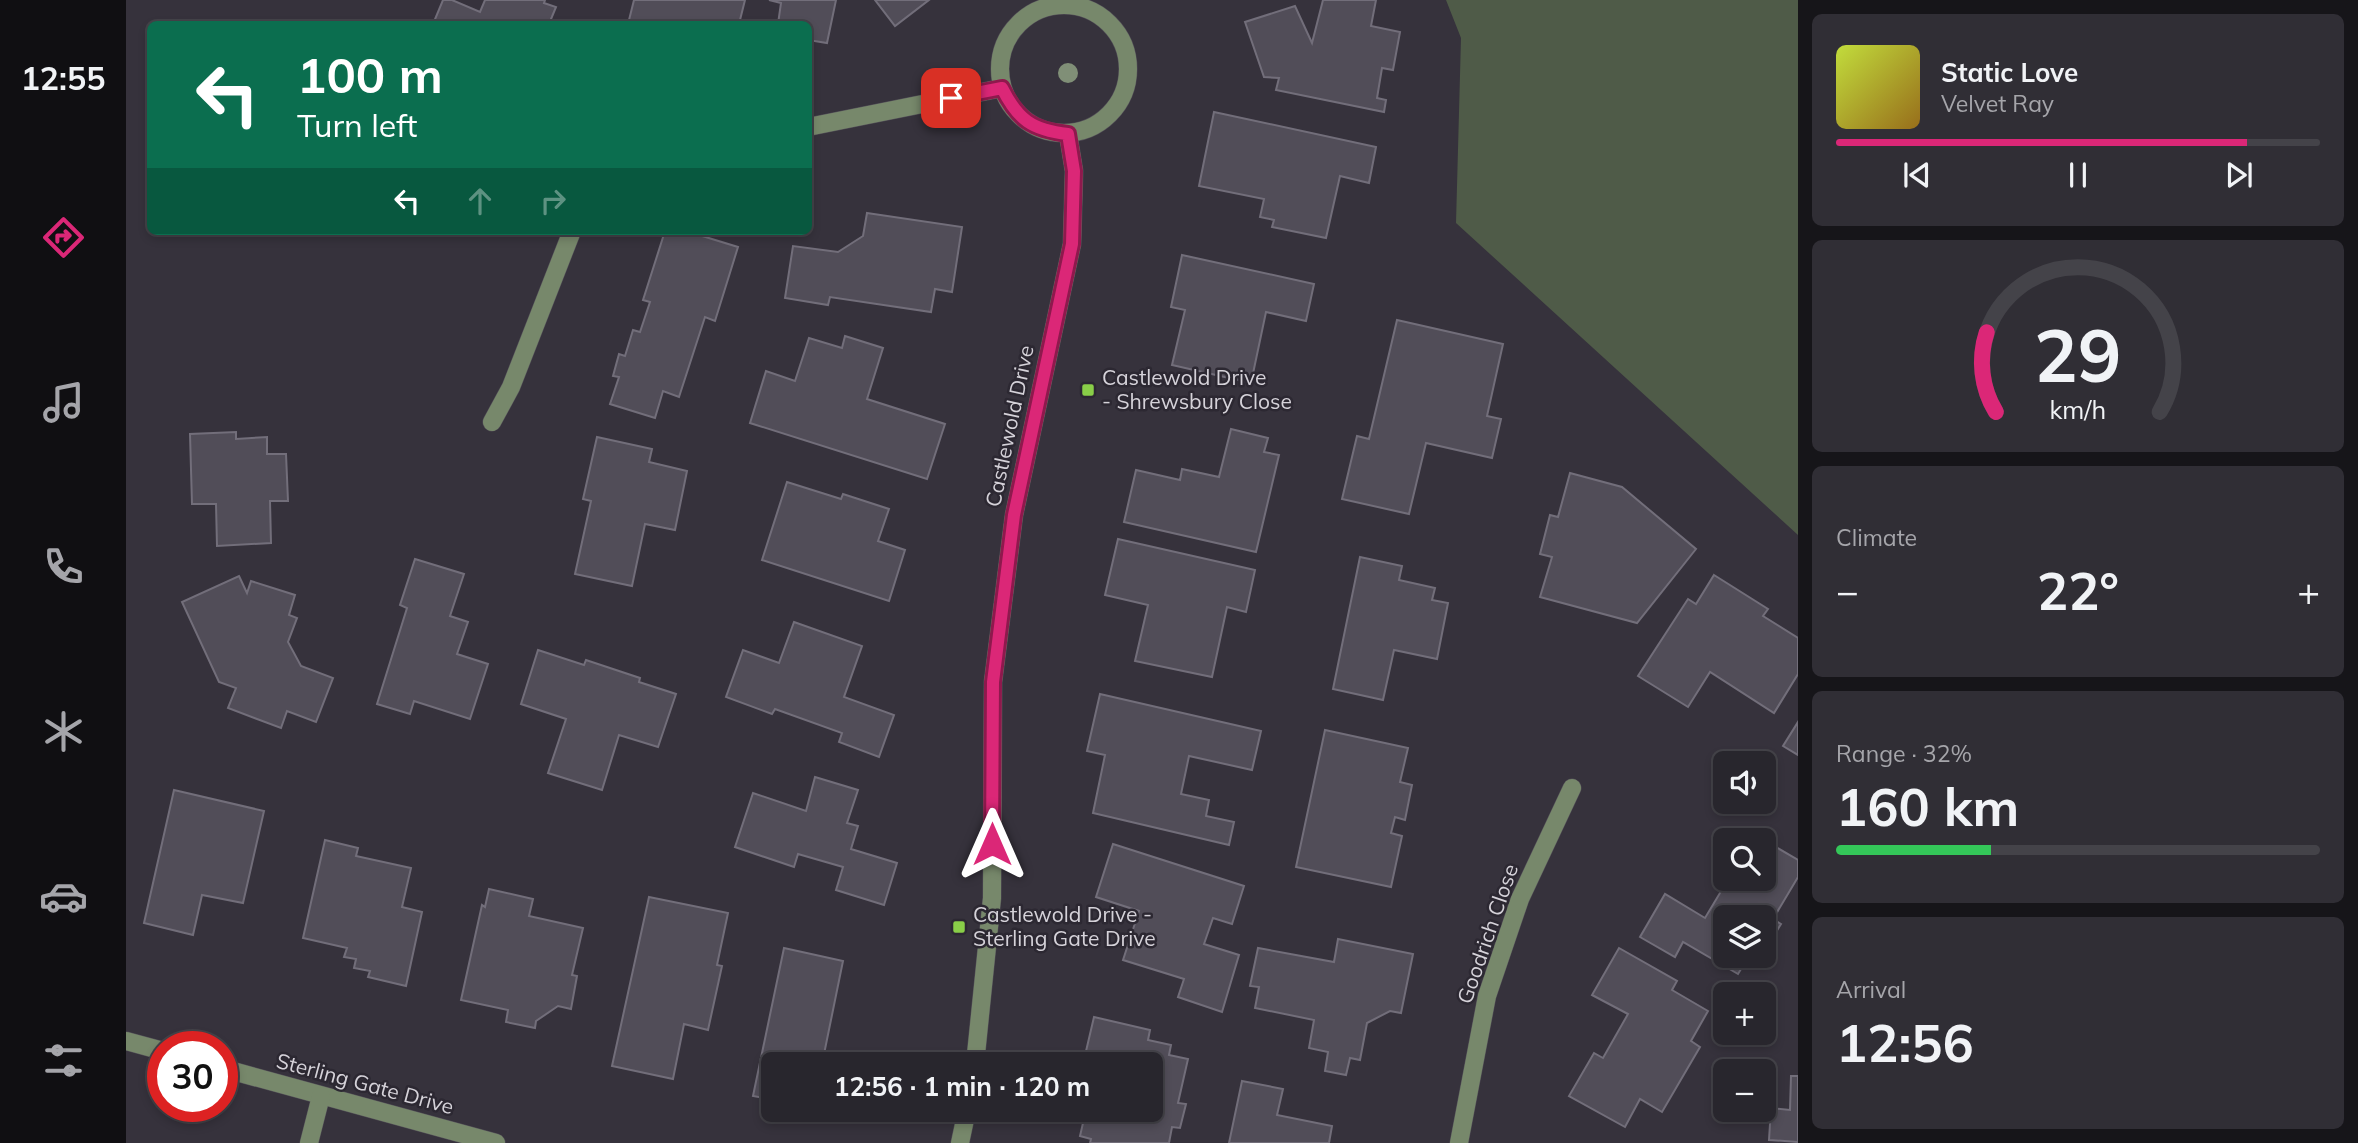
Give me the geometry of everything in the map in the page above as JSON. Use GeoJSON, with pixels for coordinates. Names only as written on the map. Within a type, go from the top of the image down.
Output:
{"type":"FeatureCollection","features":[{"type":"Feature","properties":{"kind":"street"},"geometry":{"type":"LineString","coordinates":[[1051,3],[1073,5],[1093,11],[1110,23],[1122,40],[1128,61],[1127,82],[1120,101],[1107,118],[1089,129],[1068,134],[1047,132],[1027,123],[1012,107],[1002,88],[999,66],[1003,45],[1015,27],[1031,13],[1051,3]]}},
{"type":"Feature","properties":{"kind":"street"},"geometry":{"type":"LineString","coordinates":[[812,126],[1002,88]]}},
{"type":"Feature","properties":{"kind":"street","name":"Castlewold Drive"},"geometry":{"type":"LineString","coordinates":[[976,1052],[992,898],[993,682],[1014,515],[1072,244],[1074,171],[1068,134]]}},
{"type":"Feature","properties":{"kind":"street"},"geometry":{"type":"LineString","coordinates":[[492,422],[511,387],[570,235]]}},
{"type":"Feature","properties":{"kind":"street","name":"Goodrich Close"},"geometry":{"type":"LineString","coordinates":[[1459,1143],[1488,996],[1520,899],[1572,788]]}},
{"type":"Feature","properties":{"kind":"street"},"geometry":{"type":"LineString","coordinates":[[126,1041],[147,1047]]}},
{"type":"Feature","properties":{"kind":"street","name":"Sterling Gate Drive"},"geometry":{"type":"LineString","coordinates":[[238,1073],[496,1143]]}},
{"type":"Feature","properties":{"kind":"street"},"geometry":{"type":"LineString","coordinates":[[309,1143],[321,1096]]}},
{"type":"Feature","properties":{"kind":"street"},"geometry":{"type":"LineString","coordinates":[[960,1143],[964,1122]]}},
{"type":"Feature","properties":{"kind":"green space"},"geometry":{"type":"Polygon","coordinates":[[[1446,0],[1798,0],[1798,535],[1456,223],[1461,38],[1446,0]]]}},
{"type":"Feature","properties":{"kind":"building"},"geometry":{"type":"Polygon","coordinates":[[[443,0],[452,0],[480,12],[485,0],[545,0],[544,3],[556,7],[550,21],[434,21],[443,0]]]}},
{"type":"Feature","properties":{"kind":"building"},"geometry":{"type":"Polygon","coordinates":[[[634,0],[745,0],[740,21],[629,21],[634,0]]]}},
{"type":"Feature","properties":{"kind":"building"},"geometry":{"type":"Polygon","coordinates":[[[769,0],[836,0],[827,43],[812,41],[812,21],[778,21],[781,3],[769,0]]]}},
{"type":"Feature","properties":{"kind":"building"},"geometry":{"type":"Polygon","coordinates":[[[875,0],[929,0],[895,26],[875,0]]]}},
{"type":"Feature","properties":{"kind":"building"},"geometry":{"type":"Polygon","coordinates":[[[1323,0],[1376,0],[1371,26],[1400,32],[1393,70],[1382,68],[1377,98],[1386,100],[1384,112],[1276,90],[1279,78],[1264,77],[1245,22],[1295,6],[1312,43],[1323,0]]]}},
{"type":"Feature","properties":{"kind":"building"},"geometry":{"type":"Polygon","coordinates":[[[1214,112],[1376,147],[1369,183],[1340,176],[1326,238],[1272,227],[1274,220],[1260,217],[1264,199],[1199,186],[1214,112]]]}},
{"type":"Feature","properties":{"kind":"building"},"geometry":{"type":"Polygon","coordinates":[[[867,213],[962,227],[952,292],[935,289],[931,312],[830,297],[828,305],[785,298],[793,246],[838,252],[863,236],[867,213]]]}},
{"type":"Feature","properties":{"kind":"building"},"geometry":{"type":"Polygon","coordinates":[[[664,235],[699,235],[738,247],[715,321],[705,317],[679,397],[663,391],[655,418],[610,404],[619,377],[613,376],[619,354],[625,356],[633,330],[640,332],[650,302],[643,300],[664,235]]]}},
{"type":"Feature","properties":{"kind":"building"},"geometry":{"type":"Polygon","coordinates":[[[1182,255],[1314,284],[1306,321],[1266,312],[1251,383],[1172,365],[1185,310],[1171,307],[1182,255]]]}},
{"type":"Feature","properties":{"kind":"building"},"geometry":{"type":"Polygon","coordinates":[[[1397,320],[1503,344],[1487,416],[1501,419],[1492,458],[1426,443],[1409,514],[1342,499],[1357,436],[1369,439],[1397,320]]]}},
{"type":"Feature","properties":{"kind":"building"},"geometry":{"type":"Polygon","coordinates":[[[845,336],[883,348],[867,399],[945,424],[927,479],[750,423],[766,371],[795,381],[809,338],[842,348],[845,336]]]}},
{"type":"Feature","properties":{"kind":"building"},"geometry":{"type":"Polygon","coordinates":[[[1231,429],[1268,438],[1264,452],[1279,455],[1256,552],[1124,522],[1136,470],[1180,480],[1182,469],[1219,477],[1231,429]]]}},
{"type":"Feature","properties":{"kind":"building"},"geometry":{"type":"Polygon","coordinates":[[[236,432],[236,439],[267,437],[267,454],[286,454],[288,501],[270,501],[271,543],[217,546],[216,504],[192,504],[190,434],[236,432]]]}},
{"type":"Feature","properties":{"kind":"building"},"geometry":{"type":"Polygon","coordinates":[[[597,437],[652,449],[649,462],[687,471],[675,530],[645,524],[632,586],[575,574],[591,501],[583,499],[597,437]]]}},
{"type":"Feature","properties":{"kind":"building"},"geometry":{"type":"Polygon","coordinates":[[[1570,473],[1622,487],[1696,549],[1637,623],[1540,597],[1552,557],[1540,554],[1550,515],[1558,517],[1570,473]]]}},
{"type":"Feature","properties":{"kind":"building"},"geometry":{"type":"Polygon","coordinates":[[[787,482],[841,499],[843,494],[889,509],[878,541],[905,550],[889,601],[762,560],[787,482]]]}},
{"type":"Feature","properties":{"kind":"building"},"geometry":{"type":"Polygon","coordinates":[[[1118,539],[1255,570],[1246,612],[1227,607],[1212,677],[1135,661],[1148,605],[1105,595],[1118,539]]]}},
{"type":"Feature","properties":{"kind":"building"},"geometry":{"type":"Polygon","coordinates":[[[1360,557],[1402,566],[1399,580],[1435,588],[1432,600],[1448,603],[1437,659],[1394,650],[1383,700],[1333,689],[1360,557]]]}},
{"type":"Feature","properties":{"kind":"building"},"geometry":{"type":"Polygon","coordinates":[[[415,559],[464,574],[450,616],[468,622],[457,654],[488,664],[470,719],[414,701],[410,714],[377,704],[407,608],[400,605],[415,559]]]}},
{"type":"Feature","properties":{"kind":"building"},"geometry":{"type":"Polygon","coordinates":[[[1714,575],[1768,609],[1763,616],[1798,638],[1798,674],[1774,713],[1710,672],[1688,707],[1638,676],[1688,599],[1696,604],[1714,575]]]}},
{"type":"Feature","properties":{"kind":"building"},"geometry":{"type":"Polygon","coordinates":[[[239,576],[247,593],[251,581],[295,595],[289,615],[297,618],[288,642],[301,666],[333,678],[316,722],[287,711],[281,728],[228,708],[236,688],[219,682],[182,602],[239,576]]]}},
{"type":"Feature","properties":{"kind":"building"},"geometry":{"type":"Polygon","coordinates":[[[794,622],[862,646],[844,697],[894,715],[879,757],[839,742],[842,733],[775,709],[772,714],[726,697],[743,650],[779,663],[794,622]]]}},
{"type":"Feature","properties":{"kind":"building"},"geometry":{"type":"Polygon","coordinates":[[[538,650],[584,665],[586,660],[640,678],[639,682],[676,694],[658,747],[619,735],[602,790],[548,773],[566,719],[521,704],[538,650]]]}},
{"type":"Feature","properties":{"kind":"building"},"geometry":{"type":"Polygon","coordinates":[[[1100,694],[1261,731],[1252,770],[1189,756],[1181,794],[1209,800],[1206,816],[1234,822],[1229,845],[1093,813],[1105,755],[1087,751],[1100,694]]]}},
{"type":"Feature","properties":{"kind":"building"},"geometry":{"type":"Polygon","coordinates":[[[1798,722],[1798,755],[1783,746],[1798,722]]]}},
{"type":"Feature","properties":{"kind":"building"},"geometry":{"type":"Polygon","coordinates":[[[1325,730],[1408,748],[1400,782],[1412,785],[1405,820],[1395,817],[1391,833],[1402,836],[1391,887],[1296,867],[1325,730]]]}},
{"type":"Feature","properties":{"kind":"building"},"geometry":{"type":"Polygon","coordinates":[[[815,777],[858,790],[847,823],[858,826],[851,849],[897,863],[884,905],[836,890],[843,867],[798,854],[794,867],[735,847],[753,793],[806,811],[815,777]]]}},
{"type":"Feature","properties":{"kind":"building"},"geometry":{"type":"Polygon","coordinates":[[[174,790],[264,811],[243,903],[202,895],[193,935],[144,923],[174,790]]]}},
{"type":"Feature","properties":{"kind":"building"},"geometry":{"type":"Polygon","coordinates":[[[325,840],[358,848],[356,856],[411,868],[402,907],[422,912],[406,986],[368,977],[370,971],[354,968],[356,959],[344,957],[347,948],[303,938],[325,840]]]}},
{"type":"Feature","properties":{"kind":"building"},"geometry":{"type":"Polygon","coordinates":[[[1113,844],[1244,886],[1232,924],[1213,918],[1204,944],[1239,955],[1222,1012],[1178,997],[1184,979],[1123,960],[1139,911],[1096,897],[1113,844]]]}},
{"type":"Feature","properties":{"kind":"building"},"geometry":{"type":"Polygon","coordinates":[[[1776,847],[1798,860],[1798,877],[1776,914],[1776,905],[1713,905],[1713,959],[1683,942],[1675,957],[1640,937],[1665,894],[1705,918],[1721,891],[1776,891],[1776,847]]]}},
{"type":"Feature","properties":{"kind":"building"},"geometry":{"type":"Polygon","coordinates":[[[489,889],[533,899],[529,916],[583,928],[572,975],[577,976],[571,1009],[558,1006],[536,1021],[535,1028],[506,1022],[508,1010],[461,1000],[482,905],[485,907],[489,889]]]}},
{"type":"Feature","properties":{"kind":"building"},"geometry":{"type":"Polygon","coordinates":[[[649,897],[728,913],[717,965],[722,966],[708,1030],[684,1024],[673,1079],[612,1066],[649,897]]]}},
{"type":"Feature","properties":{"kind":"building"},"geometry":{"type":"Polygon","coordinates":[[[1338,939],[1413,954],[1401,1013],[1390,1011],[1367,1023],[1360,1060],[1350,1058],[1346,1075],[1325,1071],[1328,1052],[1309,1048],[1314,1020],[1255,1008],[1259,987],[1250,986],[1258,948],[1334,962],[1338,939]]]}},
{"type":"Feature","properties":{"kind":"building"},"geometry":{"type":"Polygon","coordinates":[[[784,948],[843,961],[824,1052],[762,1052],[784,948]]]}},
{"type":"Feature","properties":{"kind":"building"},"geometry":{"type":"Polygon","coordinates":[[[1619,948],[1677,981],[1672,990],[1708,1011],[1691,1041],[1700,1047],[1662,1112],[1640,1099],[1625,1127],[1569,1096],[1594,1053],[1603,1058],[1628,1014],[1592,995],[1619,948]]]}},
{"type":"Feature","properties":{"kind":"building"},"geometry":{"type":"Polygon","coordinates":[[[1728,968],[1742,968],[1738,974],[1728,968]]]}},
{"type":"Feature","properties":{"kind":"building"},"geometry":{"type":"Polygon","coordinates":[[[1094,1017],[1150,1030],[1148,1040],[1171,1045],[1169,1055],[1188,1059],[1178,1103],[1186,1104],[1180,1128],[1172,1127],[1169,1143],[1090,1143],[1091,1139],[1080,1136],[1083,1122],[1163,1122],[1163,1052],[1086,1052],[1094,1017]]]}},
{"type":"Feature","properties":{"kind":"building"},"geometry":{"type":"Polygon","coordinates":[[[761,1058],[761,1098],[753,1096],[761,1058]]]}},
{"type":"Feature","properties":{"kind":"building"},"geometry":{"type":"Polygon","coordinates":[[[1791,1076],[1798,1076],[1798,1142],[1769,1140],[1770,1122],[1776,1122],[1776,1109],[1790,1110],[1791,1076]]]}},
{"type":"Feature","properties":{"kind":"building"},"geometry":{"type":"Polygon","coordinates":[[[1242,1081],[1283,1089],[1277,1115],[1332,1126],[1329,1143],[1229,1143],[1242,1081]]]}},
{"type":"Feature","properties":{"kind":"place","name":"Castlewold Drive - Shrewsbury Close"},"geometry":{"type":"Point","coordinates":[1088,390]}},
{"type":"Feature","properties":{"kind":"place","name":"Castlewold Drive - Sterling Gate Drive"},"geometry":{"type":"Point","coordinates":[959,927]}},
{"type":"Feature","properties":{"kind":"route"},"geometry":{"type":"LineString","coordinates":[[951,98],[1002,88],[1012,107],[1027,123],[1047,132],[1068,134],[1074,171],[1072,244],[1014,515],[993,682],[992,844]]}}]}
